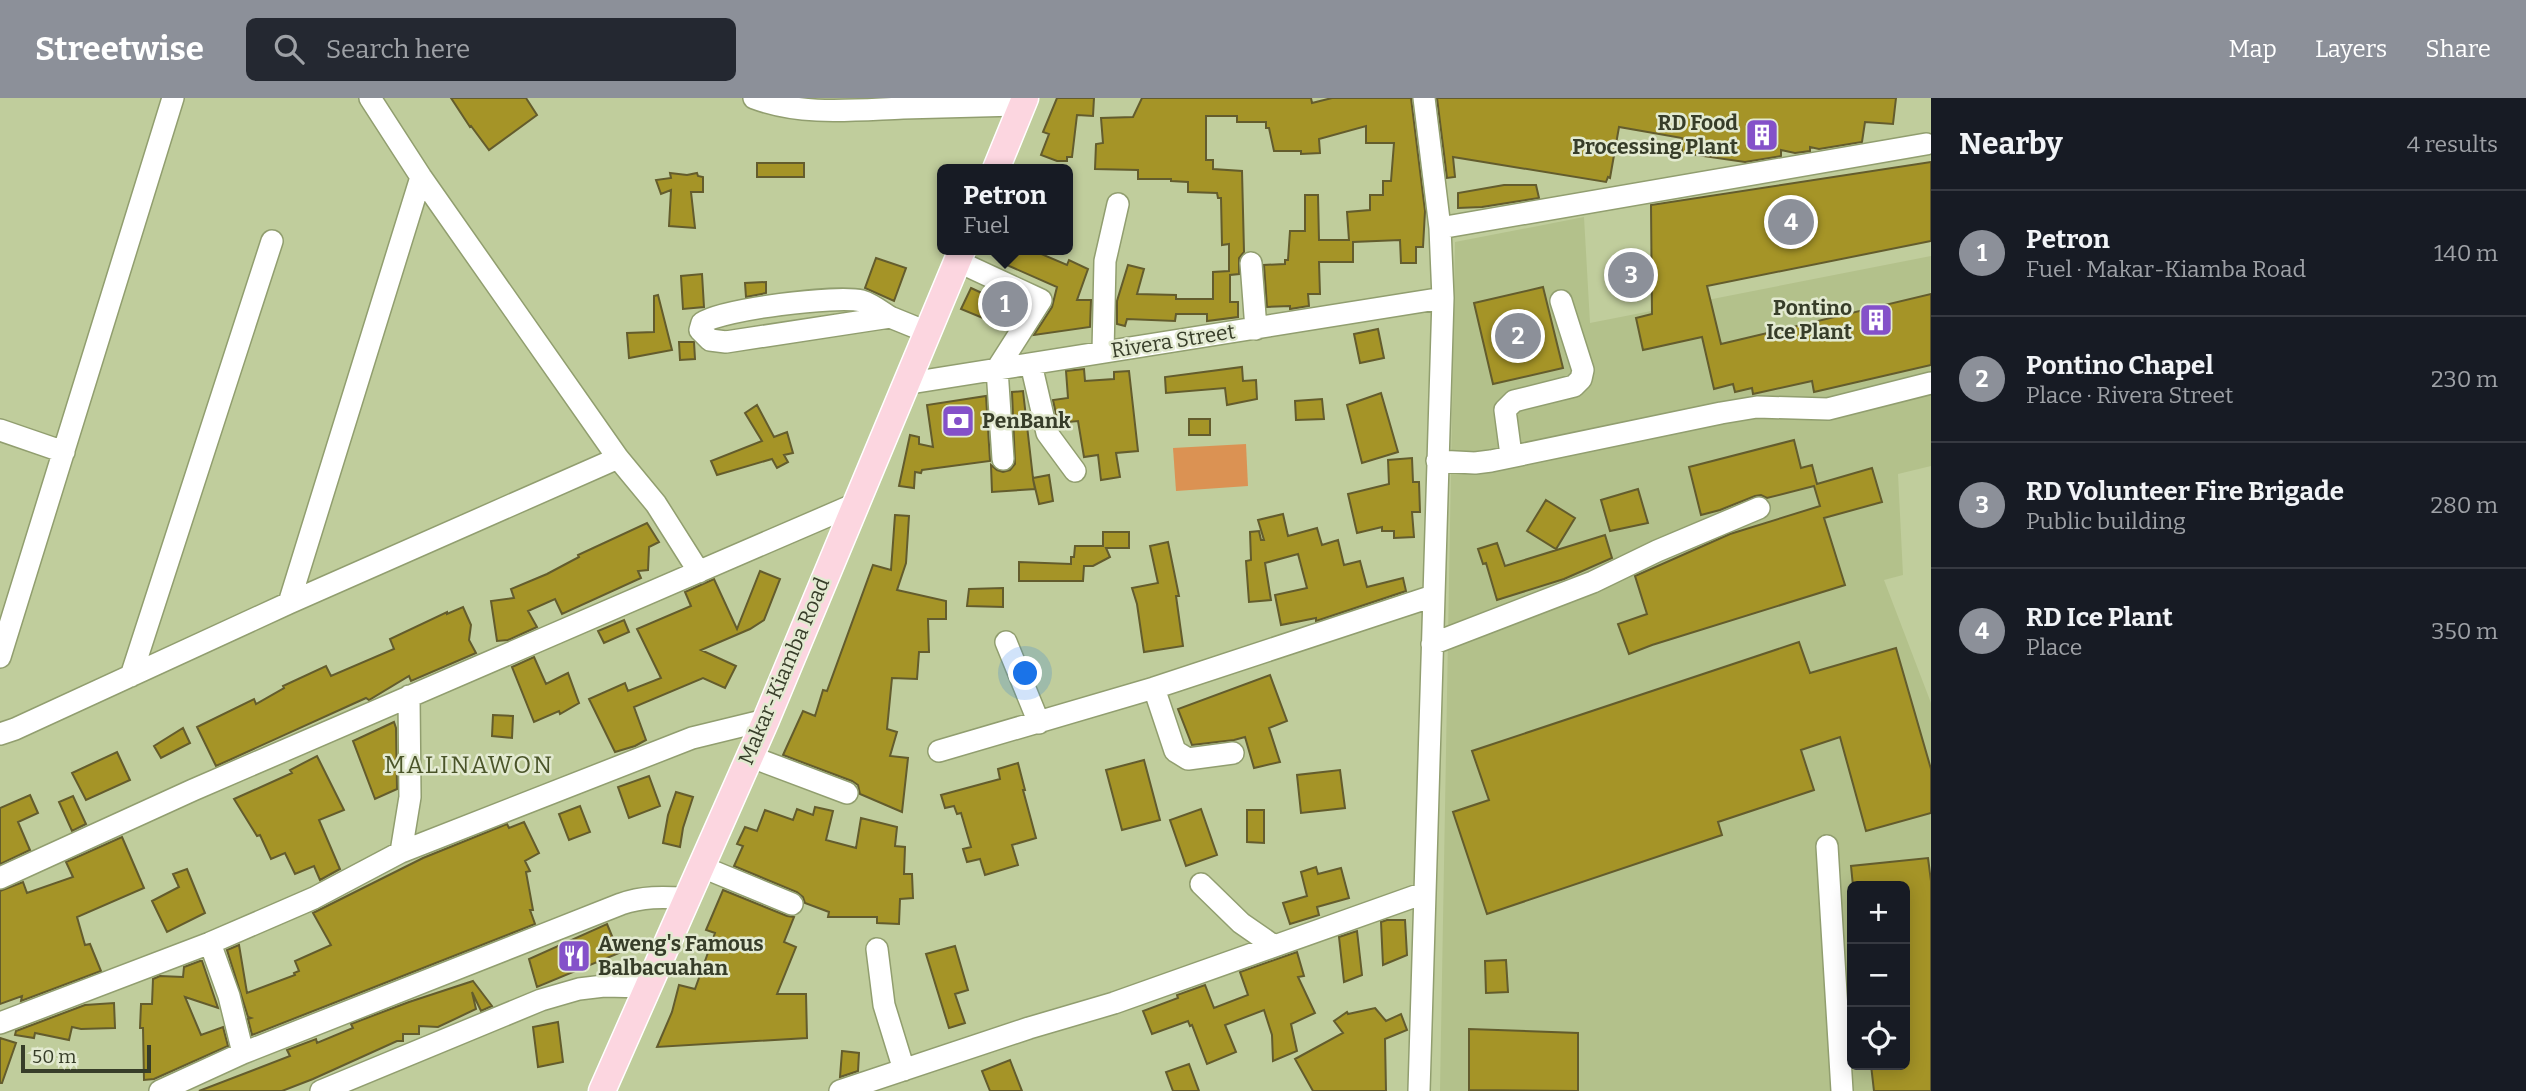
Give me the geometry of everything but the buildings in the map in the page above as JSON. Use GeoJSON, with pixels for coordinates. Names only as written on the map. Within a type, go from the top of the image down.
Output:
{"type":"FeatureCollection","features":[{"type":"Feature","properties":{"kind":"main road"},"geometry":{"type":"LineString","coordinates":[[998,164],[1024,102]]}},
{"type":"Feature","properties":{"kind":"main road","name":"Makar-Kiamba Road"},"geometry":{"type":"LineString","coordinates":[[602,1091],[766,720],[959,255]]}},
{"type":"Feature","properties":{"kind":"street"},"geometry":{"type":"LineString","coordinates":[[0,657],[173,98]]}},
{"type":"Feature","properties":{"kind":"street"},"geometry":{"type":"LineString","coordinates":[[370,98],[421,177],[618,458],[656,504],[699,572]]}},
{"type":"Feature","properties":{"kind":"street"},"geometry":{"type":"LineString","coordinates":[[754,98],[799,109],[836,111],[1024,102]]}},
{"type":"Feature","properties":{"kind":"street"},"geometry":{"type":"LineString","coordinates":[[1419,1091],[1443,298],[1440,228],[1424,98]]}},
{"type":"Feature","properties":{"kind":"street"},"geometry":{"type":"LineString","coordinates":[[1440,228],[1926,144]]}},
{"type":"Feature","properties":{"kind":"street"},"geometry":{"type":"LineString","coordinates":[[289,603],[421,177]]}},
{"type":"Feature","properties":{"kind":"street"},"geometry":{"type":"LineString","coordinates":[[1103,352],[1105,261],[1118,204]]}},
{"type":"Feature","properties":{"kind":"street"},"geometry":{"type":"LineString","coordinates":[[131,676],[272,241]]}},
{"type":"Feature","properties":{"kind":"street"},"geometry":{"type":"LineString","coordinates":[[959,255],[1041,300],[997,369],[1003,459]]}},
{"type":"Feature","properties":{"kind":"street"},"geometry":{"type":"LineString","coordinates":[[1251,263],[1256,328]]}},
{"type":"Feature","properties":{"kind":"street","name":"Rivera Street"},"geometry":{"type":"LineString","coordinates":[[904,384],[1443,298]]}},
{"type":"Feature","properties":{"kind":"street"},"geometry":{"type":"LineString","coordinates":[[890,317],[726,342],[710,341],[700,330],[702,323],[721,315],[844,300],[863,302],[890,317],[928,332]]}},
{"type":"Feature","properties":{"kind":"street"},"geometry":{"type":"LineString","coordinates":[[1511,456],[1505,410],[1514,401],[1574,386],[1581,379],[1583,370],[1561,302]]}},
{"type":"Feature","properties":{"kind":"street"},"geometry":{"type":"LineString","coordinates":[[1031,364],[1047,433],[1075,471]]}},
{"type":"Feature","properties":{"kind":"street"},"geometry":{"type":"LineString","coordinates":[[1437,461],[1475,463],[1757,407],[1828,409],[1931,383]]}},
{"type":"Feature","properties":{"kind":"street"},"geometry":{"type":"LineString","coordinates":[[0,430],[64,452]]}},
{"type":"Feature","properties":{"kind":"street"},"geometry":{"type":"LineString","coordinates":[[0,734],[618,458]]}},
{"type":"Feature","properties":{"kind":"street"},"geometry":{"type":"LineString","coordinates":[[0,878],[193,790],[853,505]]}},
{"type":"Feature","properties":{"kind":"street"},"geometry":{"type":"LineString","coordinates":[[1432,644],[1593,582],[1648,555],[1759,508]]}},
{"type":"Feature","properties":{"kind":"street"},"geometry":{"type":"LineString","coordinates":[[939,751],[1154,688],[1433,596]]}},
{"type":"Feature","properties":{"kind":"street"},"geometry":{"type":"LineString","coordinates":[[1006,642],[1040,723]]}},
{"type":"Feature","properties":{"kind":"street"},"geometry":{"type":"LineString","coordinates":[[1154,688],[1175,751],[1188,759],[1233,753]]}},
{"type":"Feature","properties":{"kind":"street"},"geometry":{"type":"LineString","coordinates":[[401,852],[411,775],[410,696]]}},
{"type":"Feature","properties":{"kind":"street"},"geometry":{"type":"LineString","coordinates":[[0,1023],[210,943],[314,898],[401,852],[692,738],[766,720]]}},
{"type":"Feature","properties":{"kind":"street"},"geometry":{"type":"LineString","coordinates":[[749,756],[847,793]]}},
{"type":"Feature","properties":{"kind":"street"},"geometry":{"type":"LineString","coordinates":[[1827,846],[1842,1091]]}},
{"type":"Feature","properties":{"kind":"street"},"geometry":{"type":"LineString","coordinates":[[700,866],[792,904]]}},
{"type":"Feature","properties":{"kind":"street"},"geometry":{"type":"LineString","coordinates":[[1201,884],[1241,923],[1274,946]]}},
{"type":"Feature","properties":{"kind":"street"},"geometry":{"type":"LineString","coordinates":[[840,1091],[1029,1028],[1114,1003],[1424,893]]}},
{"type":"Feature","properties":{"kind":"street"},"geometry":{"type":"LineString","coordinates":[[160,1091],[243,1053],[636,898],[686,898]]}},
{"type":"Feature","properties":{"kind":"street"},"geometry":{"type":"LineString","coordinates":[[210,943],[229,996],[243,1053]]}},
{"type":"Feature","properties":{"kind":"street"},"geometry":{"type":"LineString","coordinates":[[877,949],[884,1005],[904,1070]]}},
{"type":"Feature","properties":{"kind":"street"},"geometry":{"type":"LineString","coordinates":[[321,1091],[541,1000],[579,989],[604,986],[647,987]]}},
{"type":"Feature","properties":{"kind":"shaded area"},"geometry":{"type":"Polygon","coordinates":[[[1584,217],[1590,323],[1931,256],[1931,466],[1898,474],[1903,575],[1884,580],[1931,703],[1931,1091],[1440,1091],[1455,242],[1584,217]]]}},
{"type":"Feature","properties":{"kind":"shaded area"},"geometry":{"type":"Polygon","coordinates":[[[1246,444],[1248,486],[1176,491],[1173,448],[1246,444]]]}},
{"type":"Feature","properties":{"kind":"place","name":"RD Food Processing Plant"},"geometry":{"type":"Point","coordinates":[1762,135]}},
{"type":"Feature","properties":{"kind":"place","name":"RD Ice Plant"},"geometry":{"type":"Point","coordinates":[1791,222]}},
{"type":"Feature","properties":{"kind":"place","name":"RD Volunteer Fire Brigade"},"geometry":{"type":"Point","coordinates":[1631,275]}},
{"type":"Feature","properties":{"kind":"place","name":"Petron"},"geometry":{"type":"Point","coordinates":[1005,304]}},
{"type":"Feature","properties":{"kind":"place","name":"Pontino Ice Plant"},"geometry":{"type":"Point","coordinates":[1876,320]}},
{"type":"Feature","properties":{"kind":"place","name":"Pontino Chapel"},"geometry":{"type":"Point","coordinates":[1518,336]}},
{"type":"Feature","properties":{"kind":"place","name":"PenBank"},"geometry":{"type":"Point","coordinates":[958,421]}},
{"type":"Feature","properties":{"kind":"place","name":"Aweng's Famous Balbacuahan"},"geometry":{"type":"Point","coordinates":[574,956]}},
{"type":"Feature","properties":{"kind":"district","name":"MALINAWON"},"geometry":{"type":"Point","coordinates":[469,765]}}]}
